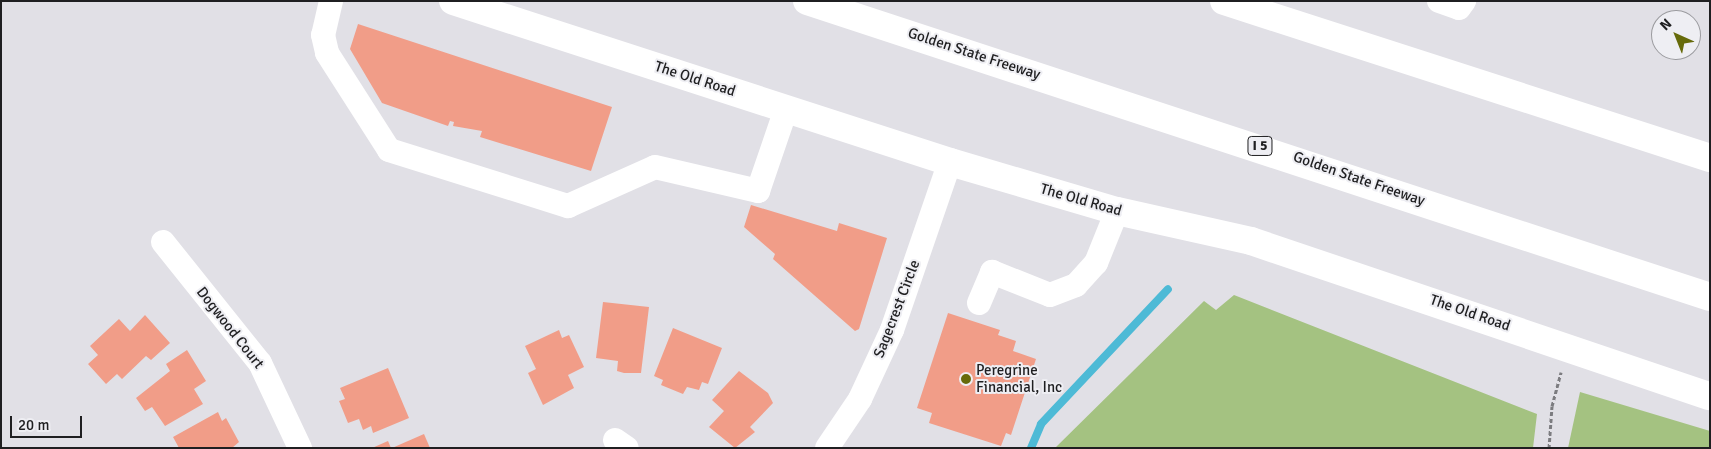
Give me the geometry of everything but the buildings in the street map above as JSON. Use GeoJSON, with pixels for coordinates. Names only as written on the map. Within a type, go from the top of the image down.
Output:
{"type":"FeatureCollection","features":[{"type":"Feature","properties":{"kind":"main road","name":"The Old Road"},"geometry":{"type":"LineString","coordinates":[[453,1],[950,162],[1117,211],[1251,241],[1710,396]]}},
{"type":"Feature","properties":{"kind":"main road","name":"Golden State Freeway"},"geometry":{"type":"LineString","coordinates":[[807,1],[1710,297]]}},
{"type":"Feature","properties":{"kind":"main road"},"geometry":{"type":"LineString","coordinates":[[1224,1],[1710,158]]}},
{"type":"Feature","properties":{"kind":"street"},"geometry":{"type":"LineString","coordinates":[[331,1],[322,35],[328,53],[390,150],[568,206],[655,167],[758,191],[786,109]]}},
{"type":"Feature","properties":{"kind":"street"},"geometry":{"type":"LineString","coordinates":[[1439,1],[1459,8],[1464,1]]}},
{"type":"Feature","properties":{"kind":"street","name":"Sagecrest Circle"},"geometry":{"type":"LineString","coordinates":[[827,448],[860,399],[892,330],[950,162]]}},
{"type":"Feature","properties":{"kind":"street"},"geometry":{"type":"LineString","coordinates":[[979,303],[992,272],[1050,295],[1076,285],[1096,263],[1117,211]]}},
{"type":"Feature","properties":{"kind":"street","name":"Dogwood Court"},"geometry":{"type":"LineString","coordinates":[[163,242],[260,363],[300,448]]}},
{"type":"Feature","properties":{"kind":"path"},"geometry":{"type":"LineString","coordinates":[[1549,448],[1552,406],[1568,348]]}},
{"type":"Feature","properties":{"kind":"green space"},"geometry":{"type":"Polygon","coordinates":[[[1234,295],[1537,414],[1533,448],[1055,448],[1204,301],[1216,310],[1234,295]]]}},
{"type":"Feature","properties":{"kind":"green space"},"geometry":{"type":"Polygon","coordinates":[[[1580,392],[1710,431],[1710,448],[1568,448],[1580,392]]]}},
{"type":"Feature","properties":{"kind":"waterway"},"geometry":{"type":"LineString","coordinates":[[1031,448],[1041,424],[1168,289]]}},
{"type":"Feature","properties":{"kind":"place","name":"Peregrine Financial, Inc"},"geometry":{"type":"Point","coordinates":[966,379]}}]}
